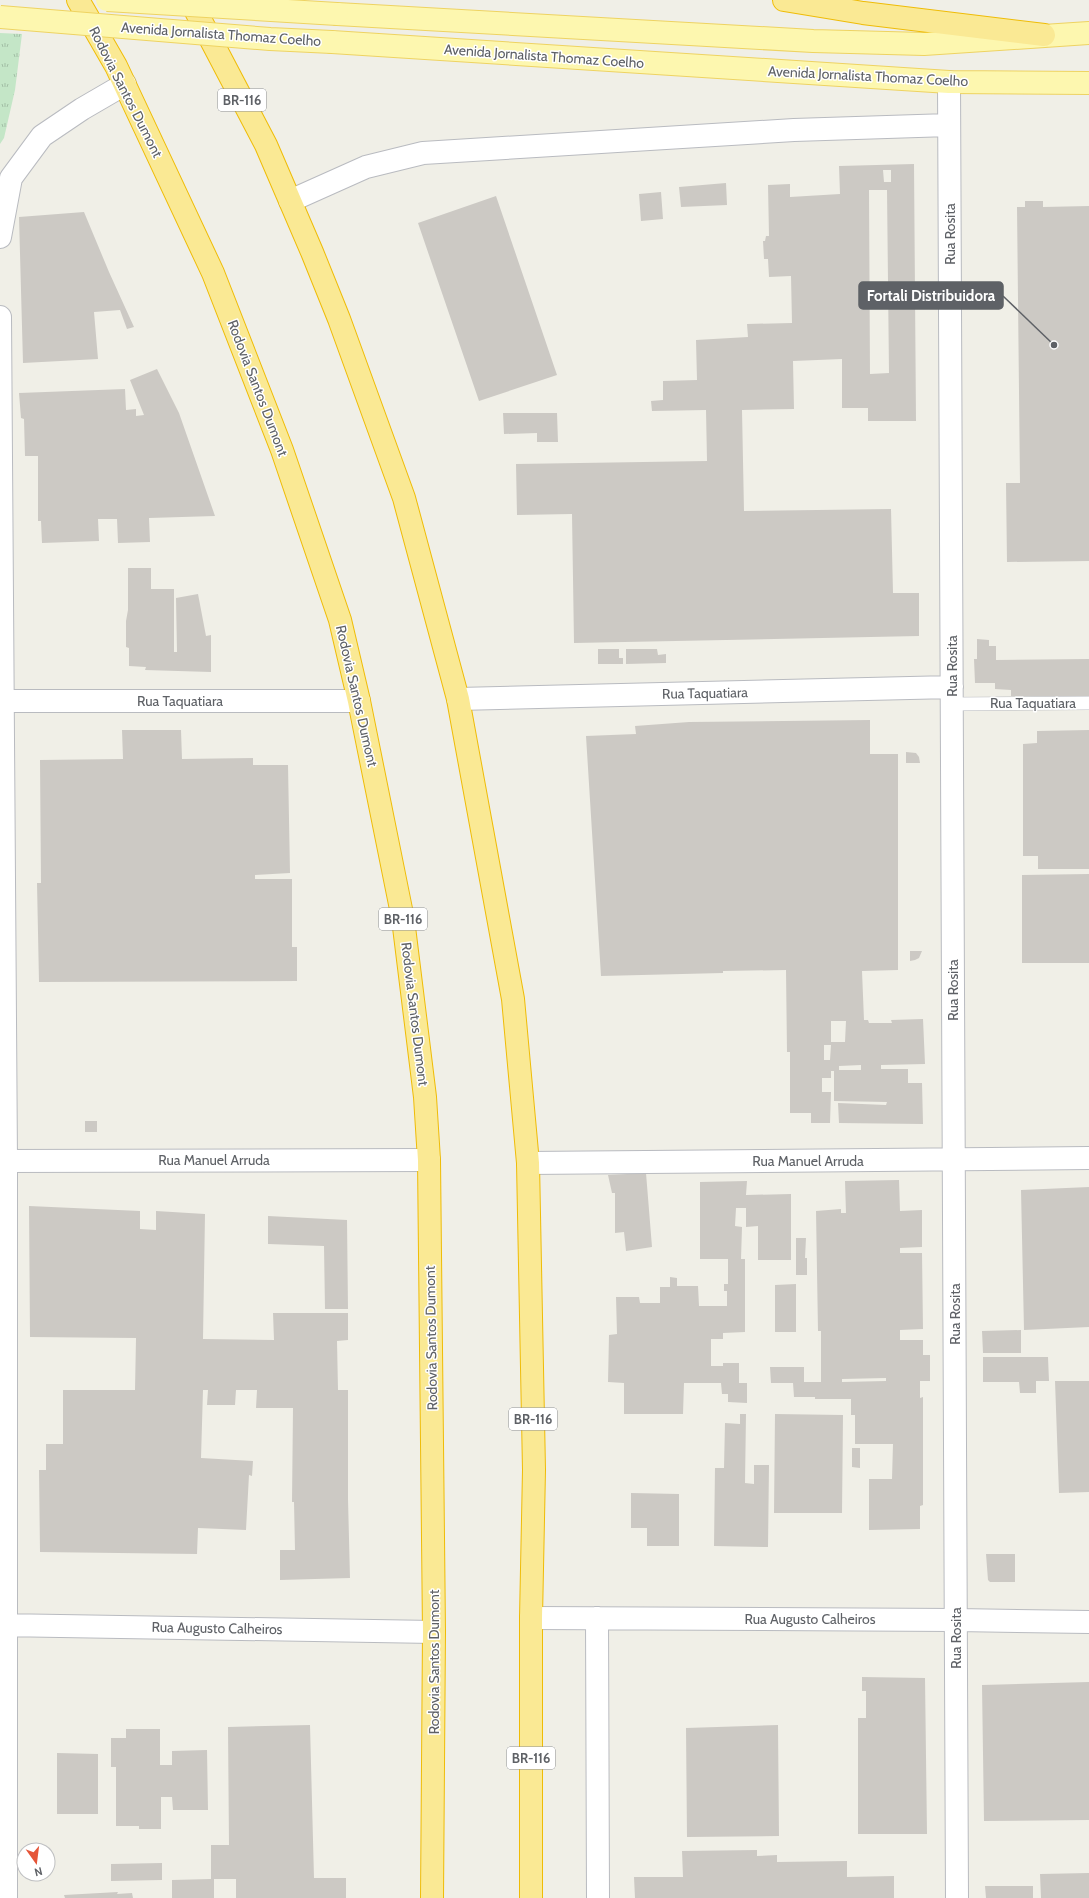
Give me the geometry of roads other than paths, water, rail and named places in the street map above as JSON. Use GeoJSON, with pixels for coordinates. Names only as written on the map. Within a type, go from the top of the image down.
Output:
{"type":"FeatureCollection","features":[{"type":"Feature","properties":{"kind":"highway","name":"Rodovia Santos Dumont"},"geometry":{"type":"LineString","coordinates":[[78,0],[125,84],[214,273],[282,450],[340,620],[359,701],[403,919],[425,1097],[429,1160],[434,1632],[432,1898]]}},
{"type":"Feature","properties":{"kind":"highway","name":"BR-116"},"geometry":{"type":"LineString","coordinates":[[190,0],[266,145],[339,319],[404,498],[458,699],[513,999],[528,1163],[534,1470],[531,1618],[531,1898]]}},
{"type":"Feature","properties":{"kind":"highway"},"geometry":{"type":"LineString","coordinates":[[784,0],[863,13],[1044,36]]}},
{"type":"Feature","properties":{"kind":"main road","name":"Avenida Jornalista Thomaz Coelho"},"geometry":{"type":"LineString","coordinates":[[107,0],[813,41],[924,44],[1089,33]]}},
{"type":"Feature","properties":{"kind":"main road","name":"Avenida Jornalista Thomaz Coelho"},"geometry":{"type":"LineString","coordinates":[[0,17],[270,39],[949,82],[1089,83]]}},
{"type":"Feature","properties":{"kind":"street","name":"Rua Rosita"},"geometry":{"type":"LineString","coordinates":[[949,82],[957,1898]]}},
{"type":"Feature","properties":{"kind":"street"},"geometry":{"type":"LineString","coordinates":[[0,237],[11,178],[42,136],[125,84]]}},
{"type":"Feature","properties":{"kind":"street"},"geometry":{"type":"LineString","coordinates":[[290,201],[366,167],[423,153],[794,130],[950,125]]}},
{"type":"Feature","properties":{"kind":"street"},"geometry":{"type":"LineString","coordinates":[[0,317],[3,1625],[6,1898]]}},
{"type":"Feature","properties":{"kind":"street","name":"Rua Taquatiara"},"geometry":{"type":"LineString","coordinates":[[458,699],[952,696]]}},
{"type":"Feature","properties":{"kind":"street","name":"Rua Taquatiara"},"geometry":{"type":"LineString","coordinates":[[2,701],[359,701]]}},
{"type":"Feature","properties":{"kind":"street","name":"Rua Manuel Arruda"},"geometry":{"type":"LineString","coordinates":[[528,1163],[1089,1158]]}},
{"type":"Feature","properties":{"kind":"street","name":"Rua Manuel Arruda"},"geometry":{"type":"LineString","coordinates":[[3,1161],[429,1160]]}},
{"type":"Feature","properties":{"kind":"street","name":"Rua Augusto Calheiros"},"geometry":{"type":"LineString","coordinates":[[531,1618],[1089,1622]]}},
{"type":"Feature","properties":{"kind":"street"},"geometry":{"type":"LineString","coordinates":[[597,1618],[598,1898]]}},
{"type":"Feature","properties":{"kind":"street","name":"Rua Augusto Calheiros"},"geometry":{"type":"LineString","coordinates":[[3,1625],[434,1632]]}},
{"type":"Feature","properties":{"kind":"lane","name":"Rua Taquatiara"},"geometry":{"type":"LineString","coordinates":[[952,696],[1089,703]]}},
{"type":"Feature","properties":{"kind":"place","name":"Fortali Distribuidora"},"geometry":{"type":"Point","coordinates":[1054,345]}}]}
